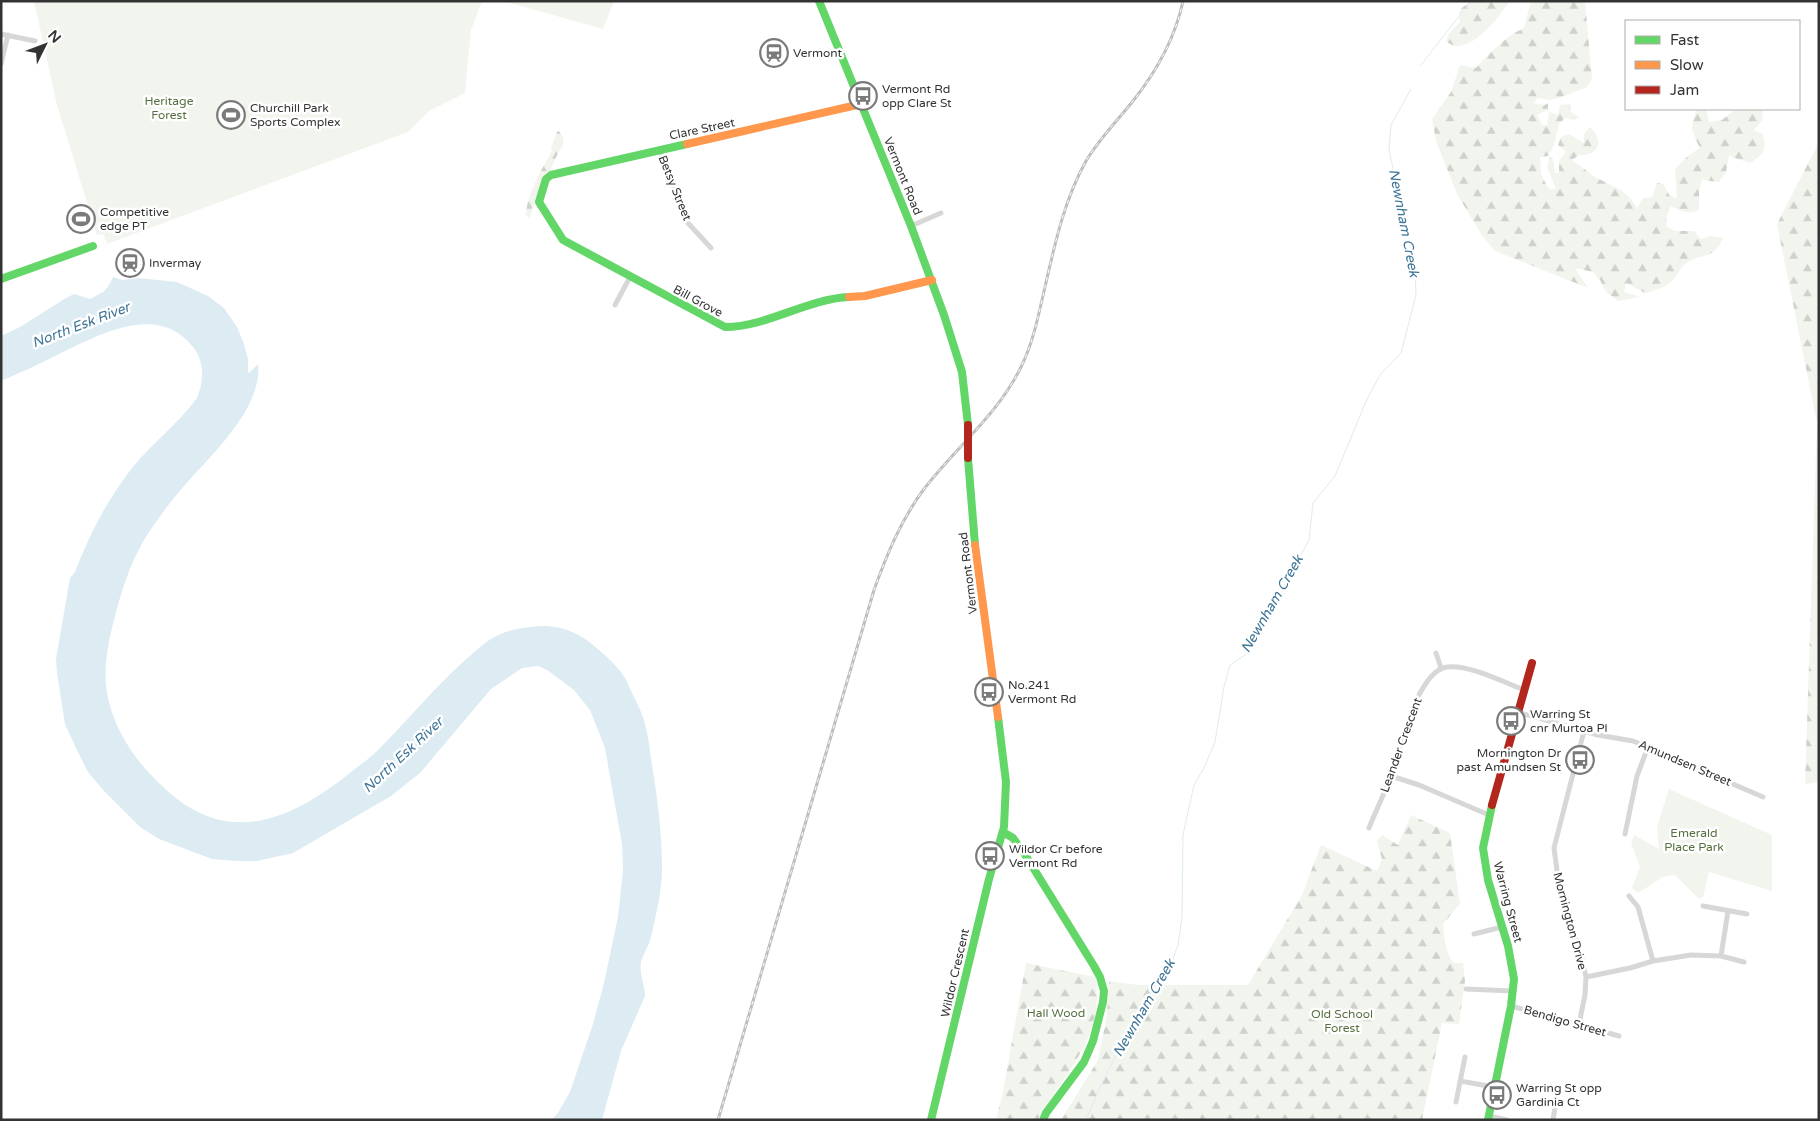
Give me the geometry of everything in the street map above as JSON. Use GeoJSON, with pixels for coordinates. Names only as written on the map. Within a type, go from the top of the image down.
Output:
{"type":"FeatureCollection","features":[{"type":"Feature","properties":{"kind":"street","name":"Vermont Road"},"geometry":{"type":"LineString","coordinates":[[819,1],[932,280],[962,372],[968,425],[970,501],[1006,782],[1003,832]]}},
{"type":"Feature","properties":{"kind":"street"},"geometry":{"type":"LineString","coordinates":[[1,34],[35,41]]}},
{"type":"Feature","properties":{"kind":"street"},"geometry":{"type":"LineString","coordinates":[[1,64],[8,36]]}},
{"type":"Feature","properties":{"kind":"street","name":"Clare Street"},"geometry":{"type":"LineString","coordinates":[[548,176],[861,104]]}},
{"type":"Feature","properties":{"kind":"street","name":"Betsy Street"},"geometry":{"type":"LineString","coordinates":[[660,150],[687,222],[710,248]]}},
{"type":"Feature","properties":{"kind":"street","name":"Bill Grove"},"geometry":{"type":"LineString","coordinates":[[548,176],[539,202],[559,236],[718,324],[732,328],[825,300],[864,296],[932,280]]}},
{"type":"Feature","properties":{"kind":"street"},"geometry":{"type":"LineString","coordinates":[[911,226],[942,213]]}},
{"type":"Feature","properties":{"kind":"street"},"geometry":{"type":"LineString","coordinates":[[1,279],[93,246]]}},
{"type":"Feature","properties":{"kind":"street"},"geometry":{"type":"LineString","coordinates":[[615,305],[630,277]]}},
{"type":"Feature","properties":{"kind":"street"},"geometry":{"type":"LineString","coordinates":[[1436,653],[1441,668],[1458,666],[1466,668],[1524,690]]}},
{"type":"Feature","properties":{"kind":"street","name":"Warring Street"},"geometry":{"type":"LineString","coordinates":[[1488,1118],[1511,1006],[1513,965],[1484,863],[1483,848],[1489,815],[1532,663]]}},
{"type":"Feature","properties":{"kind":"street","name":"Leander Crescent"},"geometry":{"type":"LineString","coordinates":[[1369,828],[1391,776],[1408,722],[1424,686],[1429,677],[1441,668]]}},
{"type":"Feature","properties":{"kind":"street","name":"Amundsen Street"},"geometry":{"type":"LineString","coordinates":[[1518,712],[1584,731],[1633,741],[1763,797]]}},
{"type":"Feature","properties":{"kind":"street","name":"Mornington Drive"},"geometry":{"type":"LineString","coordinates":[[1579,1024],[1585,995],[1586,977],[1558,878],[1554,848],[1584,731]]}},
{"type":"Feature","properties":{"kind":"street"},"geometry":{"type":"LineString","coordinates":[[1625,834],[1635,784],[1648,747]]}},
{"type":"Feature","properties":{"kind":"street"},"geometry":{"type":"LineString","coordinates":[[1391,776],[1419,785],[1489,815]]}},
{"type":"Feature","properties":{"kind":"street"},"geometry":{"type":"LineString","coordinates":[[1003,832],[1013,838],[1024,853],[1094,966],[1104,991],[1099,1022],[1084,1062],[1046,1113],[1043,1120]]}},
{"type":"Feature","properties":{"kind":"street","name":"Wildor Crescent"},"geometry":{"type":"LineString","coordinates":[[931,1120],[986,886],[1003,832]]}},
{"type":"Feature","properties":{"kind":"street"},"geometry":{"type":"LineString","coordinates":[[1630,896],[1638,907],[1653,961]]}},
{"type":"Feature","properties":{"kind":"street"},"geometry":{"type":"LineString","coordinates":[[1703,906],[1748,914]]}},
{"type":"Feature","properties":{"kind":"street"},"geometry":{"type":"LineString","coordinates":[[1721,956],[1728,911]]}},
{"type":"Feature","properties":{"kind":"street"},"geometry":{"type":"LineString","coordinates":[[1474,934],[1502,927]]}},
{"type":"Feature","properties":{"kind":"street"},"geometry":{"type":"LineString","coordinates":[[1586,977],[1653,961],[1691,955],[1721,956],[1744,962]]}},
{"type":"Feature","properties":{"kind":"street"},"geometry":{"type":"LineString","coordinates":[[1466,989],[1513,992]]}},
{"type":"Feature","properties":{"kind":"street","name":"Bendigo Street"},"geometry":{"type":"LineString","coordinates":[[1511,1006],[1619,1036]]}},
{"type":"Feature","properties":{"kind":"street"},"geometry":{"type":"LineString","coordinates":[[1456,1102],[1465,1057]]}},
{"type":"Feature","properties":{"kind":"street"},"geometry":{"type":"LineString","coordinates":[[1460,1081],[1494,1088]]}},
{"type":"Feature","properties":{"kind":"street"},"geometry":{"type":"LineString","coordinates":[[1553,1120],[1558,1088]]}},
{"type":"Feature","properties":{"kind":"street"},"geometry":{"type":"LineString","coordinates":[[1488,1118],[1507,1120]]}},
{"type":"Feature","properties":{"kind":"green space","name":"Churchill Park Sports Complex"},"geometry":{"type":"Polygon","coordinates":[[[34,1],[482,1],[471,30],[465,93],[429,111],[408,132],[107,244],[103,234],[97,235],[57,105],[34,1]]]}},
{"type":"Feature","properties":{"kind":"green space"},"geometry":{"type":"Polygon","coordinates":[[[503,1],[614,1],[603,29],[503,1]]]}},
{"type":"Feature","properties":{"kind":"green space"},"geometry":{"type":"Polygon","coordinates":[[[1472,1],[1510,1],[1482,34],[1464,45],[1455,46],[1447,42],[1447,39],[1460,22],[1459,14],[1461,9],[1472,1]]]}},
{"type":"Feature","properties":{"kind":"green space"},"geometry":{"type":"Polygon","coordinates":[[[1531,1],[1585,1],[1592,79],[1587,87],[1559,98],[1550,100],[1538,98],[1533,103],[1545,105],[1548,103],[1548,110],[1537,115],[1542,125],[1547,125],[1549,112],[1558,115],[1560,105],[1570,104],[1571,112],[1579,117],[1574,120],[1565,118],[1559,124],[1554,145],[1548,156],[1540,157],[1541,175],[1549,189],[1556,189],[1547,167],[1550,156],[1553,159],[1555,173],[1559,172],[1559,161],[1566,152],[1558,145],[1561,137],[1569,134],[1584,143],[1584,134],[1590,127],[1597,137],[1598,146],[1592,153],[1579,155],[1572,160],[1595,177],[1621,190],[1637,208],[1643,198],[1652,197],[1657,183],[1663,184],[1670,196],[1677,198],[1675,169],[1689,155],[1700,148],[1692,129],[1697,110],[1706,110],[1709,122],[1722,120],[1735,110],[1763,110],[1762,121],[1753,130],[1763,134],[1765,144],[1763,152],[1750,163],[1729,156],[1726,172],[1719,182],[1702,180],[1699,191],[1699,210],[1688,212],[1671,206],[1667,215],[1666,226],[1675,231],[1694,231],[1701,239],[1710,236],[1723,238],[1716,250],[1685,264],[1667,285],[1645,293],[1626,283],[1624,292],[1640,297],[1618,301],[1606,292],[1600,280],[1593,272],[1575,268],[1588,288],[1495,251],[1483,237],[1457,194],[1436,141],[1432,119],[1451,92],[1460,65],[1476,68],[1504,40],[1524,28],[1531,1]]]}},
{"type":"Feature","properties":{"kind":"green space"},"geometry":{"type":"Polygon","coordinates":[[[559,131],[563,144],[532,209],[530,218],[526,216],[527,208],[535,182],[552,151],[551,147],[559,131]]]}},
{"type":"Feature","properties":{"kind":"green space"},"geometry":{"type":"Polygon","coordinates":[[[1819,142],[1819,782],[1805,784],[1817,423],[1777,224],[1819,142]]]}},
{"type":"Feature","properties":{"kind":"green space","name":"Emerald Place Park"},"geometry":{"type":"Polygon","coordinates":[[[1669,789],[1772,835],[1772,891],[1709,872],[1703,897],[1699,899],[1675,875],[1663,877],[1638,893],[1632,888],[1640,867],[1631,843],[1634,835],[1659,849],[1657,827],[1669,789]]]}},
{"type":"Feature","properties":{"kind":"green space","name":"Old School Forest"},"geometry":{"type":"Polygon","coordinates":[[[1411,815],[1450,833],[1460,904],[1443,924],[1449,957],[1455,963],[1463,963],[1465,981],[1459,1024],[1442,1023],[1422,1120],[1061,1120],[1098,1060],[1107,1015],[1109,981],[1138,985],[1248,985],[1302,895],[1321,845],[1377,871],[1382,859],[1377,841],[1382,835],[1398,845],[1411,815]]]}},
{"type":"Feature","properties":{"kind":"green space","name":"Hall Wood"},"geometry":{"type":"Polygon","coordinates":[[[1026,963],[1095,977],[1097,996],[1095,1014],[1083,1048],[1038,1120],[996,1120],[1003,1092],[1026,963]]]}},
{"type":"Feature","properties":{"kind":"water","name":"North Esk River"},"geometry":{"type":"Polygon","coordinates":[[[113,277],[122,280],[138,278],[177,282],[208,296],[224,308],[237,327],[248,359],[248,372],[258,364],[257,381],[252,397],[234,429],[169,505],[139,550],[129,570],[108,644],[106,686],[115,720],[136,758],[155,780],[177,799],[200,813],[223,821],[245,822],[267,819],[310,801],[378,750],[464,661],[487,641],[510,631],[552,626],[573,632],[587,640],[602,653],[618,668],[626,679],[641,712],[648,735],[659,814],[662,877],[651,937],[641,962],[645,996],[621,1051],[602,1120],[551,1120],[558,1113],[570,1092],[593,1024],[604,983],[618,917],[623,870],[622,844],[605,748],[590,710],[574,690],[547,670],[538,666],[522,668],[491,689],[420,773],[391,796],[293,853],[257,861],[212,859],[159,839],[140,827],[88,772],[65,724],[57,673],[56,659],[70,578],[75,572],[99,518],[123,480],[197,398],[202,378],[200,359],[193,347],[178,333],[162,326],[145,324],[126,327],[90,339],[1,381],[1,336],[20,327],[74,294],[90,299],[99,295],[107,288],[113,277]]]}},
{"type":"Feature","properties":{"kind":"waterway","name":"Newnham Creek"},"geometry":{"type":"LineString","coordinates":[[1421,65],[1471,1]]}},
{"type":"Feature","properties":{"kind":"waterway","name":"Newnham Creek"},"geometry":{"type":"LineString","coordinates":[[1086,1120],[1122,1044],[1168,973],[1178,945],[1182,917],[1183,835],[1194,785],[1204,768],[1215,742],[1224,687],[1230,665],[1248,653],[1263,621],[1309,540],[1313,503],[1335,476],[1367,399],[1380,375],[1401,353],[1416,295],[1415,269],[1389,150],[1391,125],[1411,89]]}},
{"type":"Feature","properties":{"kind":"railway"},"geometry":{"type":"LineString","coordinates":[[718,1120],[874,590],[884,563],[902,525],[924,489],[989,415],[1012,383],[1022,365],[1036,325],[1064,211],[1078,177],[1097,145],[1133,101],[1157,67],[1170,42],[1183,1]]}},
{"type":"Feature","properties":{"kind":"traffic: fast"},"geometry":{"type":"LineString","coordinates":[[819,1],[911,226],[944,315],[962,372],[968,425]]}},
{"type":"Feature","properties":{"kind":"traffic: fast"},"geometry":{"type":"LineString","coordinates":[[687,144],[551,175],[546,179],[539,202],[563,240],[725,327],[756,323],[817,303],[849,297]]}},
{"type":"Feature","properties":{"kind":"traffic: fast"},"geometry":{"type":"LineString","coordinates":[[1,279],[93,246]]}},
{"type":"Feature","properties":{"kind":"traffic: fast"},"geometry":{"type":"LineString","coordinates":[[968,458],[975,545]]}},
{"type":"Feature","properties":{"kind":"traffic: fast"},"geometry":{"type":"LineString","coordinates":[[931,1120],[989,879],[1004,827],[1006,782],[998,717]]}},
{"type":"Feature","properties":{"kind":"traffic: fast"},"geometry":{"type":"LineString","coordinates":[[1488,1120],[1511,1006],[1514,979],[1508,946],[1488,880],[1483,848],[1492,805]]}},
{"type":"Feature","properties":{"kind":"traffic: fast"},"geometry":{"type":"LineString","coordinates":[[1003,832],[1013,838],[1024,853],[1094,966],[1104,991],[1093,1041],[1084,1062],[1046,1113],[1043,1120]]}},
{"type":"Feature","properties":{"kind":"traffic: slow"},"geometry":{"type":"LineString","coordinates":[[687,144],[861,104]]}},
{"type":"Feature","properties":{"kind":"traffic: slow"},"geometry":{"type":"LineString","coordinates":[[849,297],[865,296],[932,280]]}},
{"type":"Feature","properties":{"kind":"traffic: slow"},"geometry":{"type":"LineString","coordinates":[[975,545],[998,717]]}},
{"type":"Feature","properties":{"kind":"traffic: jam"},"geometry":{"type":"LineString","coordinates":[[968,425],[968,458]]}},
{"type":"Feature","properties":{"kind":"traffic: jam"},"geometry":{"type":"LineString","coordinates":[[1492,805],[1532,663]]}},
{"type":"Feature","properties":{"kind":"place","name":"Vermont"},"geometry":{"type":"Point","coordinates":[774,53]}},
{"type":"Feature","properties":{"kind":"place","name":"Vermont Rd opp Clare St"},"geometry":{"type":"Point","coordinates":[863,96]}},
{"type":"Feature","properties":{"kind":"place","name":"Churchill Park Sports Complex"},"geometry":{"type":"Point","coordinates":[231,115]}},
{"type":"Feature","properties":{"kind":"place","name":"Competitive edge PT"},"geometry":{"type":"Point","coordinates":[81,219]}},
{"type":"Feature","properties":{"kind":"place","name":"Invermay"},"geometry":{"type":"Point","coordinates":[130,263]}},
{"type":"Feature","properties":{"kind":"place","name":"No.241 Vermont Rd"},"geometry":{"type":"Point","coordinates":[989,692]}},
{"type":"Feature","properties":{"kind":"place","name":"Warring St cnr Murtoa Pl"},"geometry":{"type":"Point","coordinates":[1511,721]}},
{"type":"Feature","properties":{"kind":"place","name":"Mornington Dr past Amundsen St"},"geometry":{"type":"Point","coordinates":[1580,760]}},
{"type":"Feature","properties":{"kind":"place","name":"Wildor Cr before Vermont Rd"},"geometry":{"type":"Point","coordinates":[990,856]}},
{"type":"Feature","properties":{"kind":"place","name":"Warring St opp Gardinia Ct"},"geometry":{"type":"Point","coordinates":[1497,1095]}},
{"type":"Feature","properties":{"kind":"park label","name":"Heritage Forest"},"geometry":{"type":"Point","coordinates":[169,108]}}]}
